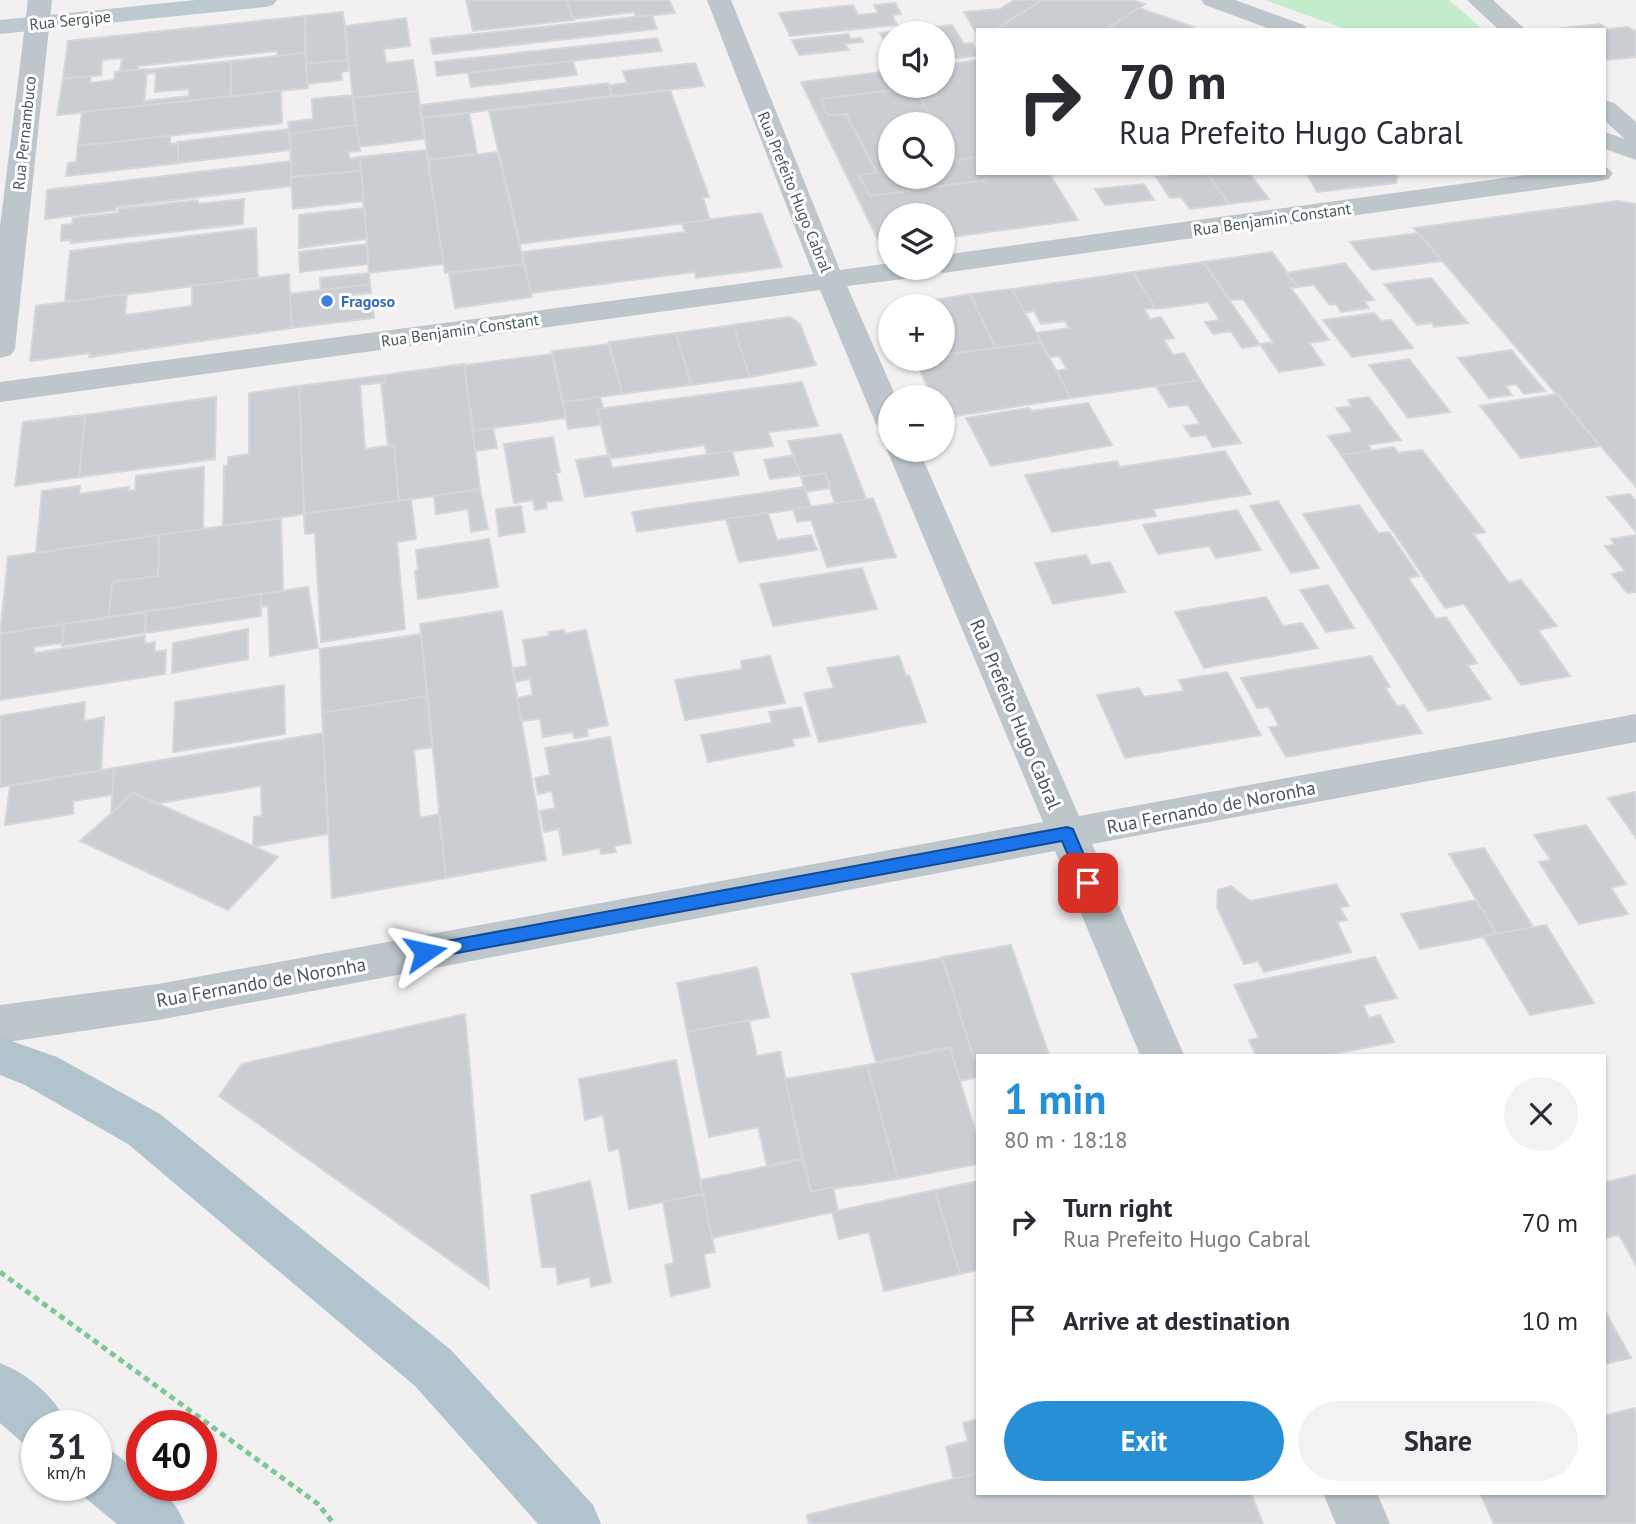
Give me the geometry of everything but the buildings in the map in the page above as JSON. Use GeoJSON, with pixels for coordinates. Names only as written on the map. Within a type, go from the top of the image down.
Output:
{"type":"FeatureCollection","features":[{"type":"Feature","properties":{"kind":"main road","name":"Rua Sergipe"},"geometry":{"type":"LineString","coordinates":[[0,27],[38,12],[265,0]]}},
{"type":"Feature","properties":{"kind":"main road"},"geometry":{"type":"LineString","coordinates":[[0,1056],[41,1072],[144,1129],[433,1368],[574,1524]]}},
{"type":"Feature","properties":{"kind":"main road"},"geometry":{"type":"LineString","coordinates":[[112,1485],[158,1524]]}},
{"type":"Feature","properties":{"kind":"street","name":"Rua Prefeito Hugo Cabral"},"geometry":{"type":"LineString","coordinates":[[719,0],[830,280],[878,392]]}},
{"type":"Feature","properties":{"kind":"street"},"geometry":{"type":"LineString","coordinates":[[1213,0],[1290,28]]}},
{"type":"Feature","properties":{"kind":"street"},"geometry":{"type":"LineString","coordinates":[[1479,0],[1512,28]]}},
{"type":"Feature","properties":{"kind":"street","name":"Rua Pernambuco"},"geometry":{"type":"LineString","coordinates":[[0,349],[38,12]]}},
{"type":"Feature","properties":{"kind":"street"},"geometry":{"type":"LineString","coordinates":[[1606,109],[1636,135]]}},
{"type":"Feature","properties":{"kind":"street"},"geometry":{"type":"LineString","coordinates":[[1606,140],[1636,152]]}},
{"type":"Feature","properties":{"kind":"street","name":"Rua Benjamin Constant"},"geometry":{"type":"LineString","coordinates":[[1606,172],[1636,168]]}},
{"type":"Feature","properties":{"kind":"street","name":"Rua Benjamin Constant"},"geometry":{"type":"LineString","coordinates":[[955,262],[1588,175]]}},
{"type":"Feature","properties":{"kind":"street","name":"Rua Benjamin Constant"},"geometry":{"type":"LineString","coordinates":[[0,392],[878,274]]}},
{"type":"Feature","properties":{"kind":"street","name":"Rua Prefeito Hugo Cabral"},"geometry":{"type":"LineString","coordinates":[[908,462],[1162,1054]]}},
{"type":"Feature","properties":{"kind":"street","name":"Rua Fernando de Noronha"},"geometry":{"type":"LineString","coordinates":[[0,1024],[158,1002],[1636,728]]}},
{"type":"Feature","properties":{"kind":"street"},"geometry":{"type":"LineString","coordinates":[[1351,1495],[1363,1524]]}},
{"type":"Feature","properties":{"kind":"path"},"geometry":{"type":"LineString","coordinates":[[0,1272],[318,1504],[334,1524]]}},
{"type":"Feature","properties":{"kind":"green space"},"geometry":{"type":"Polygon","coordinates":[[[1265,0],[1449,0],[1482,28],[1342,28],[1265,0]]]}},
{"type":"Feature","properties":{"kind":"place","name":"Fragoso"},"geometry":{"type":"Point","coordinates":[327,301]}},
{"type":"Feature","properties":{"kind":"route"},"geometry":{"type":"LineString","coordinates":[[425,952],[1067,834],[1088,883]]}}]}
